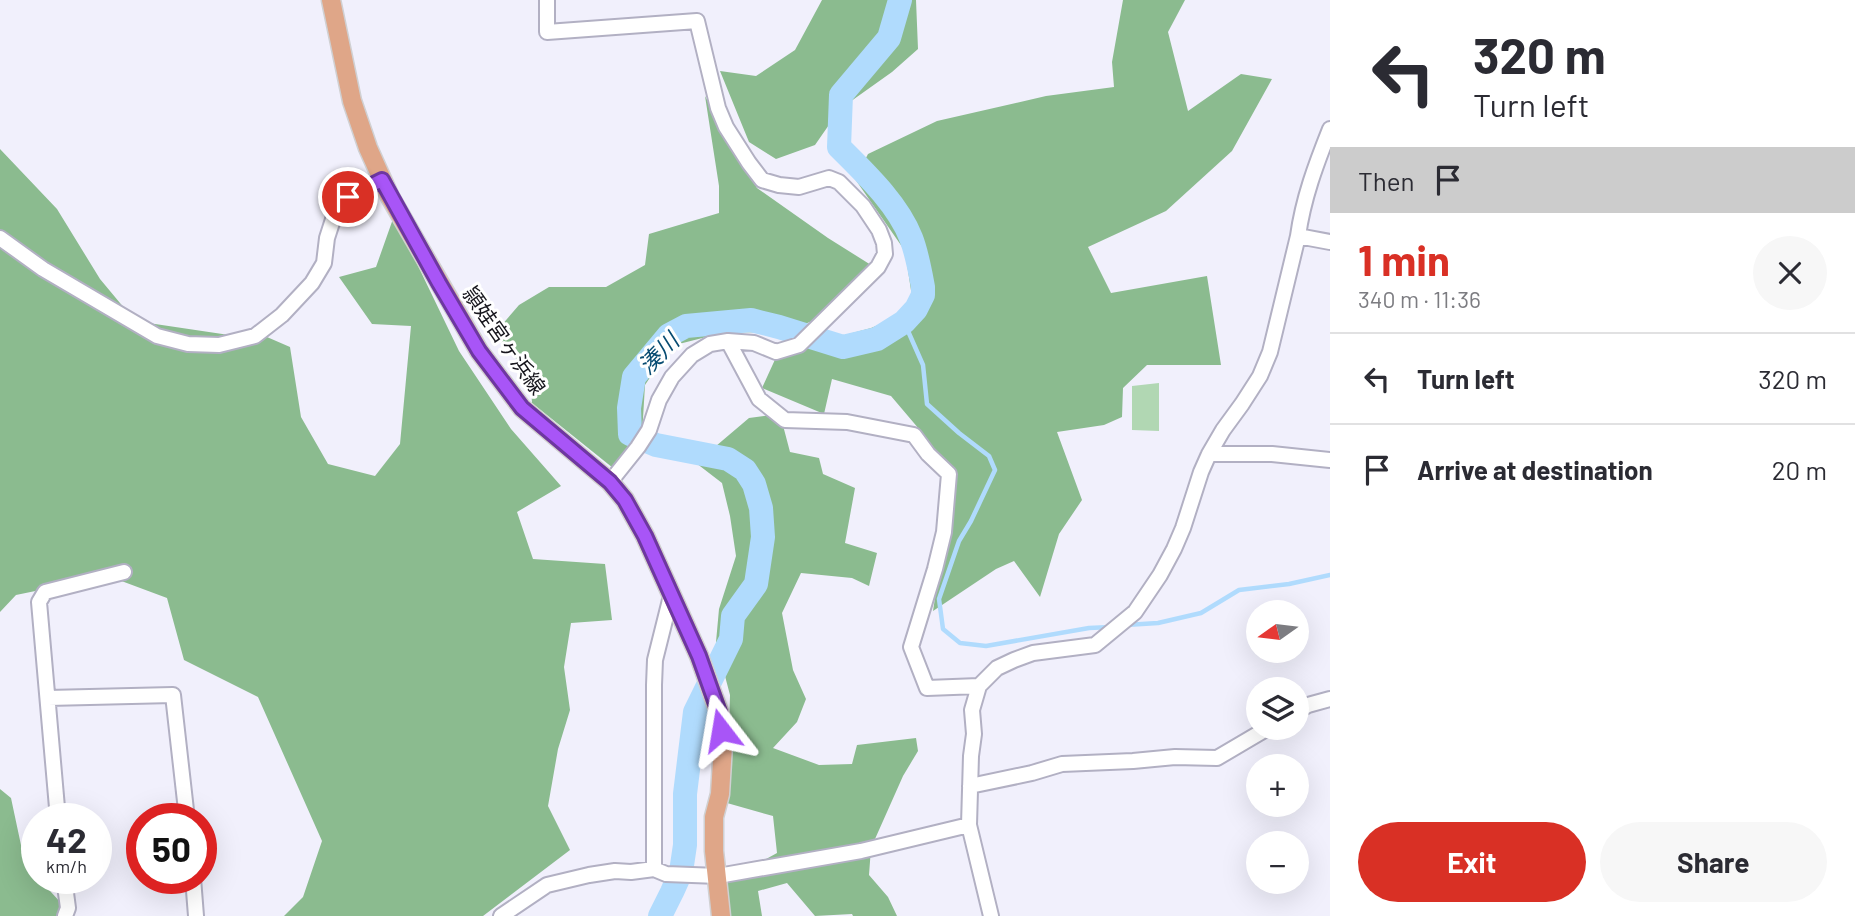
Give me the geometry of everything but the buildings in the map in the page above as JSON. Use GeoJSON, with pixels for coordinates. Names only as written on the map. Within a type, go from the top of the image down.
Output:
{"type":"FeatureCollection","features":[{"type":"Feature","properties":{"kind":"main road","name":"頴娃宮ヶ浜線"},"geometry":{"type":"LineString","coordinates":[[331,0],[352,101],[368,148],[382,180],[439,283],[479,351],[522,408],[610,482],[625,500],[645,536],[699,656],[720,715],[723,745],[714,851],[721,916]]}},
{"type":"Feature","properties":{"kind":"street"},"geometry":{"type":"LineString","coordinates":[[547,0],[547,32],[698,21],[718,108],[726,127],[762,180],[799,187],[829,178],[839,182],[863,206],[884,243],[885,254],[878,267],[799,345],[776,352],[754,343],[728,341],[710,344],[692,355],[672,377],[659,400],[649,430],[610,482]]}},
{"type":"Feature","properties":{"kind":"street"},"geometry":{"type":"LineString","coordinates":[[991,916],[969,825],[974,734],[972,710],[979,686],[997,668],[1033,653],[1095,645],[1135,612],[1141,603],[1174,549],[1209,454],[1260,376],[1270,352],[1300,219],[1314,168],[1330,129]]}},
{"type":"Feature","properties":{"kind":"street"},"geometry":{"type":"LineString","coordinates":[[0,238],[43,269],[157,335],[188,344],[219,345],[255,336],[282,315],[312,283],[324,263],[327,238],[337,207],[348,197],[382,180]]}},
{"type":"Feature","properties":{"kind":"street"},"geometry":{"type":"LineString","coordinates":[[1298,236],[1330,242]]}},
{"type":"Feature","properties":{"kind":"street"},"geometry":{"type":"LineString","coordinates":[[728,341],[759,399],[785,420],[847,422],[914,435],[928,454],[949,474],[944,532],[911,647],[928,688],[979,686]]}},
{"type":"Feature","properties":{"kind":"street"},"geometry":{"type":"LineString","coordinates":[[1209,454],[1272,454],[1330,460]]}},
{"type":"Feature","properties":{"kind":"street"},"geometry":{"type":"LineString","coordinates":[[57,803],[39,605],[45,592],[124,572]]}},
{"type":"Feature","properties":{"kind":"street"},"geometry":{"type":"LineString","coordinates":[[660,872],[653,685],[655,660],[671,596]]}},
{"type":"Feature","properties":{"kind":"street"},"geometry":{"type":"LineString","coordinates":[[48,698],[173,695],[185,803]]}},
{"type":"Feature","properties":{"kind":"street"},"geometry":{"type":"LineString","coordinates":[[1309,705],[1330,699]]}},
{"type":"Feature","properties":{"kind":"street"},"geometry":{"type":"LineString","coordinates":[[970,786],[1062,764],[1175,757],[1217,758],[1248,740]]}},
{"type":"Feature","properties":{"kind":"street"},"geometry":{"type":"LineString","coordinates":[[501,916],[547,885],[589,875],[615,871],[718,876],[861,851],[969,825]]}},
{"type":"Feature","properties":{"kind":"street"},"geometry":{"type":"LineString","coordinates":[[65,916],[68,908],[66,894]]}},
{"type":"Feature","properties":{"kind":"street"},"geometry":{"type":"LineString","coordinates":[[194,894],[196,916]]}},
{"type":"Feature","properties":{"kind":"green space"},"geometry":{"type":"Polygon","coordinates":[[[822,0],[916,0],[918,49],[892,72],[840,109],[815,145],[776,159],[749,142],[720,71],[756,76],[795,50],[822,0]]]}},
{"type":"Feature","properties":{"kind":"green space"},"geometry":{"type":"Polygon","coordinates":[[[1123,0],[1185,0],[1168,32],[1188,111],[1241,74],[1272,79],[1232,151],[1166,211],[1088,247],[1111,293],[1207,276],[1221,365],[1147,365],[1123,388],[1122,417],[1104,425],[1057,432],[1082,500],[1059,534],[1040,597],[1014,561],[996,569],[933,611],[952,489],[919,429],[891,396],[832,379],[824,414],[762,388],[778,353],[871,328],[914,310],[905,251],[855,179],[868,154],[937,121],[1046,96],[1114,87],[1112,62],[1123,0]]]}},
{"type":"Feature","properties":{"kind":"green space"},"geometry":{"type":"Polygon","coordinates":[[[705,96],[757,188],[871,265],[824,315],[787,333],[726,332],[671,346],[645,385],[642,435],[623,476],[532,403],[530,374],[494,334],[519,305],[549,287],[606,287],[645,265],[649,234],[719,213],[719,186],[705,96]]]}},
{"type":"Feature","properties":{"kind":"green space"},"geometry":{"type":"Polygon","coordinates":[[[0,149],[57,209],[100,279],[135,321],[229,335],[260,334],[290,347],[301,417],[328,464],[375,476],[400,444],[411,326],[372,324],[339,277],[376,267],[394,216],[459,351],[511,429],[561,486],[517,512],[533,559],[605,564],[612,620],[571,623],[564,667],[570,710],[558,749],[548,806],[570,850],[483,916],[284,916],[303,897],[322,841],[258,697],[184,660],[167,598],[108,576],[16,595],[0,612],[0,149]]]}},
{"type":"Feature","properties":{"kind":"green space"},"geometry":{"type":"Polygon","coordinates":[[[1159,383],[1159,431],[1132,430],[1132,386],[1159,383]]]}},
{"type":"Feature","properties":{"kind":"green space"},"geometry":{"type":"Polygon","coordinates":[[[780,414],[790,452],[819,458],[823,474],[855,488],[845,543],[877,553],[869,586],[852,578],[801,573],[782,613],[793,670],[806,699],[797,722],[773,748],[819,765],[852,764],[857,745],[916,738],[918,751],[903,776],[871,848],[869,875],[888,897],[897,916],[815,916],[787,883],[758,891],[762,916],[728,916],[725,882],[777,853],[773,816],[727,803],[730,695],[716,642],[719,609],[736,556],[722,483],[696,463],[749,418],[780,414]]]}},
{"type":"Feature","properties":{"kind":"green space"},"geometry":{"type":"Polygon","coordinates":[[[0,789],[11,798],[21,845],[21,894],[53,894],[62,904],[61,916],[0,916],[0,789]]]}},
{"type":"Feature","properties":{"kind":"waterway","name":"湊川"},"geometry":{"type":"LineString","coordinates":[[660,916],[681,872],[685,845],[685,794],[695,712],[731,639],[733,616],[756,584],[763,537],[761,508],[754,484],[745,470],[728,459],[656,445],[630,434],[629,408],[634,377],[669,335],[686,326],[751,320],[843,347],[877,339],[904,322],[916,309],[923,295],[923,287],[915,250],[905,225],[880,190],[839,147],[841,95],[889,38],[900,0]]}},
{"type":"Feature","properties":{"kind":"waterway"},"geometry":{"type":"LineString","coordinates":[[904,322],[923,365],[927,404],[989,456],[995,470],[959,541],[939,599],[943,629],[960,643],[986,646],[1089,628],[1111,627]]}},
{"type":"Feature","properties":{"kind":"waterway"},"geometry":{"type":"LineString","coordinates":[[1126,625],[1158,623],[1201,613],[1239,590],[1289,584],[1330,575]]}},
{"type":"Feature","properties":{"kind":"route"},"geometry":{"type":"LineString","coordinates":[[348,197],[382,180],[479,351],[522,408],[610,482],[625,500],[645,536],[699,656],[720,715],[721,730]]}}]}
